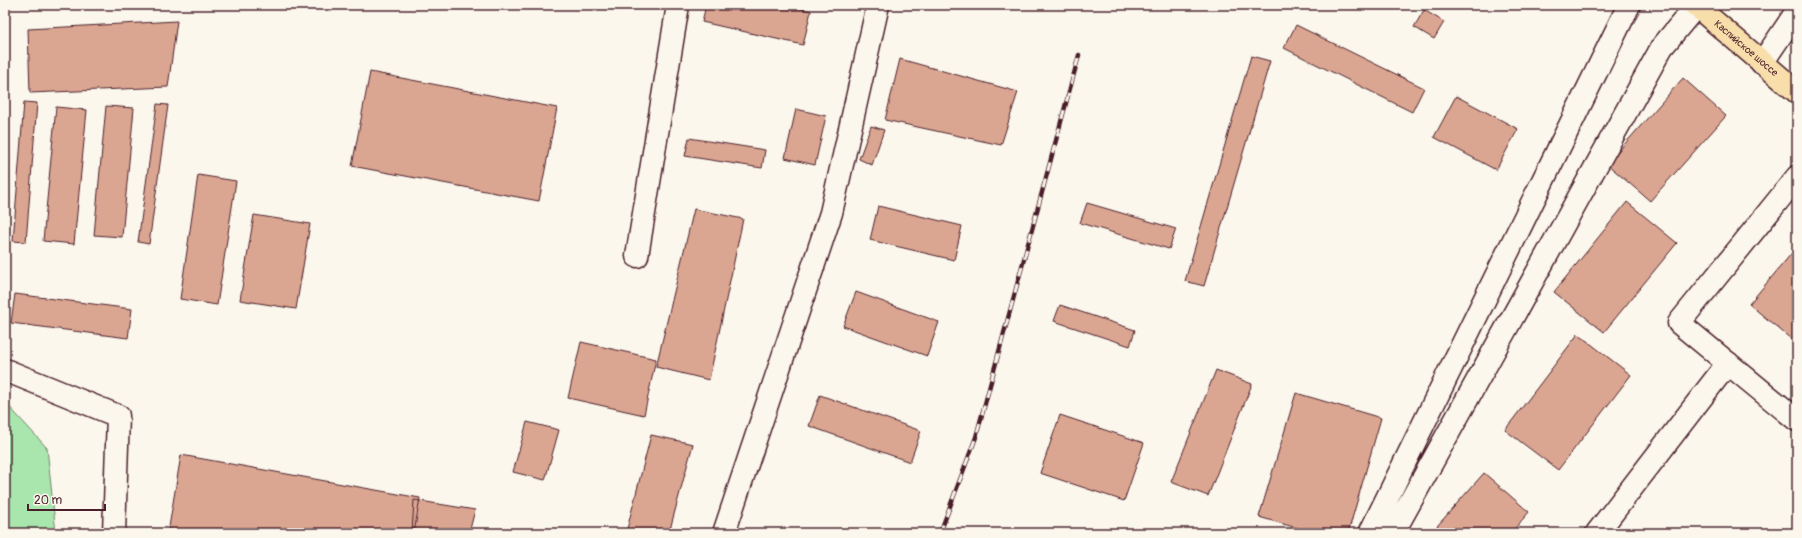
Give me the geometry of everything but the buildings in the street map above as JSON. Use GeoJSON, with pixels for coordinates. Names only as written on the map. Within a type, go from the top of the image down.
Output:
{"type":"FeatureCollection","features":[{"type":"Feature","properties":{"kind":"main road","name":"Каспийское шоссе"},"geometry":{"type":"LineString","coordinates":[[1695,6],[1797,92]]}},
{"type":"Feature","properties":{"kind":"lane"},"geometry":{"type":"LineString","coordinates":[[637,256],[678,5]]}},
{"type":"Feature","properties":{"kind":"lane"},"geometry":{"type":"LineString","coordinates":[[724,533],[831,214],[878,5]]}},
{"type":"Feature","properties":{"kind":"lane"},"geometry":{"type":"LineString","coordinates":[[1370,533],[1629,5]]}},
{"type":"Feature","properties":{"kind":"lane"},"geometry":{"type":"LineString","coordinates":[[1393,533],[1662,46],[1695,6]]}},
{"type":"Feature","properties":{"kind":"lane"},"geometry":{"type":"LineString","coordinates":[[1762,63],[1797,11]]}},
{"type":"Feature","properties":{"kind":"lane"},"geometry":{"type":"LineString","coordinates":[[1797,177],[1679,323],[1797,420]]}},
{"type":"Feature","properties":{"kind":"lane"},"geometry":{"type":"LineString","coordinates":[[1597,533],[1728,363]]}},
{"type":"Feature","properties":{"kind":"lane"},"geometry":{"type":"LineString","coordinates":[[5,370],[118,416],[114,533]]}},
{"type":"Feature","properties":{"kind":"green space"},"geometry":{"type":"Polygon","coordinates":[[[5,402],[47,448],[56,533],[5,533],[5,402]]]}},
{"type":"Feature","properties":{"kind":"railway"},"geometry":{"type":"LineString","coordinates":[[940,533],[976,437],[1079,55]]}}]}
